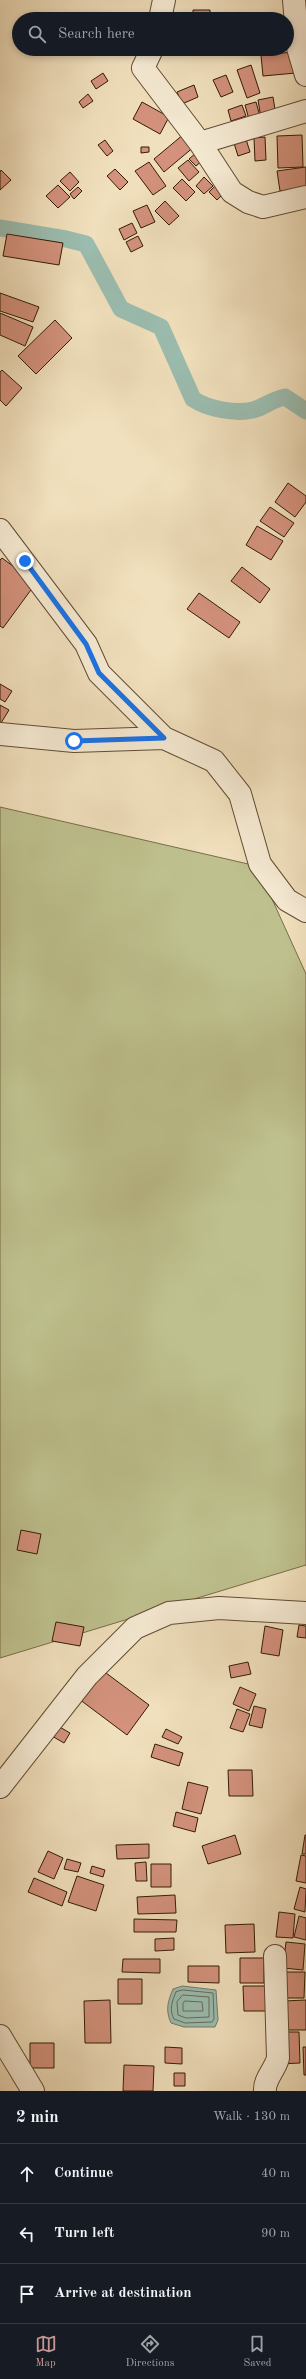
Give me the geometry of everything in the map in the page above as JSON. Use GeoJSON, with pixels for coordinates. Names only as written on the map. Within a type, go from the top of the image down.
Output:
{"type":"FeatureCollection","features":[{"type":"Feature","properties":{"kind":"street"},"geometry":{"type":"LineString","coordinates":[[161,12],[164,0]]}},
{"type":"Feature","properties":{"kind":"street"},"geometry":{"type":"LineString","coordinates":[[294,0],[298,48],[306,75]]}},
{"type":"Feature","properties":{"kind":"street"},"geometry":{"type":"LineString","coordinates":[[149,56],[143,68],[200,143],[232,192],[248,202],[263,206],[306,197]]}},
{"type":"Feature","properties":{"kind":"street"},"geometry":{"type":"LineString","coordinates":[[200,143],[306,111]]}},
{"type":"Feature","properties":{"kind":"street"},"geometry":{"type":"LineString","coordinates":[[0,530],[86,644],[99,673],[164,738],[214,761],[240,794],[260,864],[287,900],[306,911]]}},
{"type":"Feature","properties":{"kind":"street"},"geometry":{"type":"LineString","coordinates":[[0,734],[74,741],[164,738]]}},
{"type":"Feature","properties":{"kind":"street"},"geometry":{"type":"LineString","coordinates":[[0,1787],[87,1676],[135,1628],[169,1613],[212,1609],[306,1613]]}},
{"type":"Feature","properties":{"kind":"street"},"geometry":{"type":"LineString","coordinates":[[265,2091],[267,2080],[276,2068],[278,2058],[275,1956]]}},
{"type":"Feature","properties":{"kind":"street"},"geometry":{"type":"LineString","coordinates":[[0,2036],[33,2091]]}},
{"type":"Feature","properties":{"kind":"green space"},"geometry":{"type":"Polygon","coordinates":[[[0,807],[257,866],[306,974],[306,1565],[0,1658],[0,807]]]}},
{"type":"Feature","properties":{"kind":"water"},"geometry":{"type":"Polygon","coordinates":[[[182,1986],[216,1990],[218,2020],[215,2027],[184,2027],[171,2023],[168,2014],[170,1998],[173,1989],[182,1986]]]}},
{"type":"Feature","properties":{"kind":"building"},"geometry":{"type":"Polygon","coordinates":[[[193,10],[210,10],[210,12],[193,12],[193,10]]]}},
{"type":"Feature","properties":{"kind":"building"},"geometry":{"type":"Polygon","coordinates":[[[294,52],[296,73],[263,76],[261,56],[294,56],[294,52]]]}},
{"type":"Feature","properties":{"kind":"building"},"geometry":{"type":"Polygon","coordinates":[[[251,65],[260,93],[247,98],[237,70],[251,65]]]}},
{"type":"Feature","properties":{"kind":"building"},"geometry":{"type":"Polygon","coordinates":[[[103,73],[108,81],[96,89],[91,81],[103,73]]]}},
{"type":"Feature","properties":{"kind":"building"},"geometry":{"type":"Polygon","coordinates":[[[226,75],[233,92],[221,97],[213,80],[226,75]]]}},
{"type":"Feature","properties":{"kind":"building"},"geometry":{"type":"Polygon","coordinates":[[[194,85],[198,97],[182,104],[177,92],[194,85]]]}},
{"type":"Feature","properties":{"kind":"building"},"geometry":{"type":"Polygon","coordinates":[[[88,94],[93,101],[83,108],[79,102],[88,94]]]}},
{"type":"Feature","properties":{"kind":"building"},"geometry":{"type":"Polygon","coordinates":[[[273,97],[276,116],[261,118],[258,100],[273,97]]]}},
{"type":"Feature","properties":{"kind":"building"},"geometry":{"type":"Polygon","coordinates":[[[142,102],[169,117],[160,134],[133,119],[142,102]]]}},
{"type":"Feature","properties":{"kind":"building"},"geometry":{"type":"Polygon","coordinates":[[[256,102],[261,120],[250,123],[245,105],[256,102]]]}},
{"type":"Feature","properties":{"kind":"building"},"geometry":{"type":"Polygon","coordinates":[[[242,105],[246,116],[231,121],[228,110],[242,105]]]}},
{"type":"Feature","properties":{"kind":"building"},"geometry":{"type":"Polygon","coordinates":[[[184,134],[195,146],[164,172],[154,159],[184,134]]]}},
{"type":"Feature","properties":{"kind":"building"},"geometry":{"type":"Polygon","coordinates":[[[302,135],[303,167],[278,168],[277,136],[302,135]]]}},
{"type":"Feature","properties":{"kind":"building"},"geometry":{"type":"Polygon","coordinates":[[[245,136],[250,152],[238,156],[233,140],[245,136]]]}},
{"type":"Feature","properties":{"kind":"building"},"geometry":{"type":"Polygon","coordinates":[[[265,137],[266,160],[255,161],[254,138],[265,137]]]}},
{"type":"Feature","properties":{"kind":"building"},"geometry":{"type":"Polygon","coordinates":[[[105,140],[113,151],[107,156],[98,145],[105,140]]]}},
{"type":"Feature","properties":{"kind":"building"},"geometry":{"type":"Polygon","coordinates":[[[141,147],[149,147],[149,152],[141,153],[141,147]]]}},
{"type":"Feature","properties":{"kind":"building"},"geometry":{"type":"Polygon","coordinates":[[[196,153],[203,160],[196,166],[189,159],[196,153]]]}},
{"type":"Feature","properties":{"kind":"building"},"geometry":{"type":"Polygon","coordinates":[[[188,160],[199,172],[189,181],[178,168],[188,160]]]}},
{"type":"Feature","properties":{"kind":"building"},"geometry":{"type":"Polygon","coordinates":[[[149,162],[166,186],[153,195],[135,171],[149,162]]]}},
{"type":"Feature","properties":{"kind":"building"},"geometry":{"type":"Polygon","coordinates":[[[306,167],[306,188],[280,191],[277,171],[306,167]]]}},
{"type":"Feature","properties":{"kind":"building"},"geometry":{"type":"Polygon","coordinates":[[[115,169],[128,182],[120,190],[107,176],[115,169]]]}},
{"type":"Feature","properties":{"kind":"building"},"geometry":{"type":"Polygon","coordinates":[[[1,170],[11,180],[0,190],[0,172],[1,170]]]}},
{"type":"Feature","properties":{"kind":"building"},"geometry":{"type":"Polygon","coordinates":[[[70,172],[79,182],[70,191],[60,181],[70,172]]]}},
{"type":"Feature","properties":{"kind":"building"},"geometry":{"type":"Polygon","coordinates":[[[204,177],[213,186],[204,194],[196,186],[204,177]]]}},
{"type":"Feature","properties":{"kind":"building"},"geometry":{"type":"Polygon","coordinates":[[[182,179],[195,192],[186,201],[173,188],[182,179]]]}},
{"type":"Feature","properties":{"kind":"building"},"geometry":{"type":"Polygon","coordinates":[[[217,184],[225,192],[217,200],[209,192],[217,184]]]}},
{"type":"Feature","properties":{"kind":"building"},"geometry":{"type":"Polygon","coordinates":[[[58,185],[70,197],[58,208],[46,196],[58,185]]]}},
{"type":"Feature","properties":{"kind":"building"},"geometry":{"type":"Polygon","coordinates":[[[78,187],[82,191],[74,199],[70,194],[78,187]]]}},
{"type":"Feature","properties":{"kind":"building"},"geometry":{"type":"Polygon","coordinates":[[[165,201],[179,216],[169,225],[155,211],[165,201]]]}},
{"type":"Feature","properties":{"kind":"building"},"geometry":{"type":"Polygon","coordinates":[[[147,205],[155,222],[141,228],[133,211],[147,205]]]}},
{"type":"Feature","properties":{"kind":"building"},"geometry":{"type":"Polygon","coordinates":[[[132,223],[137,233],[124,240],[119,229],[132,223]]]}},
{"type":"Feature","properties":{"kind":"building"},"geometry":{"type":"Polygon","coordinates":[[[7,234],[63,243],[59,265],[3,256],[7,234]]]}},
{"type":"Feature","properties":{"kind":"building"},"geometry":{"type":"Polygon","coordinates":[[[138,236],[143,246],[131,252],[126,242],[138,236]]]}},
{"type":"Feature","properties":{"kind":"building"},"geometry":{"type":"Polygon","coordinates":[[[0,293],[39,307],[33,322],[0,311],[0,293]]]}},
{"type":"Feature","properties":{"kind":"building"},"geometry":{"type":"Polygon","coordinates":[[[0,313],[33,327],[25,346],[0,335],[0,313]]]}},
{"type":"Feature","properties":{"kind":"building"},"geometry":{"type":"Polygon","coordinates":[[[55,320],[72,338],[36,374],[18,356],[55,320]]]}},
{"type":"Feature","properties":{"kind":"building"},"geometry":{"type":"Polygon","coordinates":[[[2,370],[22,388],[6,406],[0,400],[0,372],[2,370]]]}},
{"type":"Feature","properties":{"kind":"building"},"geometry":{"type":"Polygon","coordinates":[[[288,483],[306,496],[306,502],[295,517],[275,502],[288,483]]]}},
{"type":"Feature","properties":{"kind":"building"},"geometry":{"type":"Polygon","coordinates":[[[270,507],[294,523],[284,537],[260,521],[270,507]]]}},
{"type":"Feature","properties":{"kind":"building"},"geometry":{"type":"Polygon","coordinates":[[[257,526],[283,541],[271,560],[246,545],[257,526]]]}},
{"type":"Feature","properties":{"kind":"building"},"geometry":{"type":"Polygon","coordinates":[[[2,558],[36,583],[3,628],[0,626],[0,560],[2,558]]]}},
{"type":"Feature","properties":{"kind":"building"},"geometry":{"type":"Polygon","coordinates":[[[242,567],[270,589],[260,603],[231,581],[242,567]]]}},
{"type":"Feature","properties":{"kind":"building"},"geometry":{"type":"Polygon","coordinates":[[[199,593],[240,622],[229,638],[187,609],[199,593]]]}},
{"type":"Feature","properties":{"kind":"building"},"geometry":{"type":"Polygon","coordinates":[[[0,684],[12,691],[5,702],[0,699],[0,684]]]}},
{"type":"Feature","properties":{"kind":"building"},"geometry":{"type":"Polygon","coordinates":[[[0,705],[9,710],[1,723],[0,723],[0,705]]]}},
{"type":"Feature","properties":{"kind":"building"},"geometry":{"type":"Polygon","coordinates":[[[21,1530],[41,1534],[37,1554],[17,1550],[21,1530]]]}},
{"type":"Feature","properties":{"kind":"building"},"geometry":{"type":"Polygon","coordinates":[[[56,1622],[84,1627],[80,1646],[52,1641],[56,1622]]]}},
{"type":"Feature","properties":{"kind":"building"},"geometry":{"type":"Polygon","coordinates":[[[299,1625],[306,1626],[306,1638],[297,1637],[299,1625]]]}},
{"type":"Feature","properties":{"kind":"building"},"geometry":{"type":"Polygon","coordinates":[[[265,1626],[283,1630],[279,1656],[261,1653],[265,1626]]]}},
{"type":"Feature","properties":{"kind":"building"},"geometry":{"type":"Polygon","coordinates":[[[248,1662],[251,1674],[231,1678],[229,1666],[248,1662]]]}},
{"type":"Feature","properties":{"kind":"building"},"geometry":{"type":"Polygon","coordinates":[[[102,1670],[149,1705],[127,1735],[79,1699],[102,1670]]]}},
{"type":"Feature","properties":{"kind":"building"},"geometry":{"type":"Polygon","coordinates":[[[240,1687],[256,1694],[249,1711],[233,1704],[240,1687]]]}},
{"type":"Feature","properties":{"kind":"building"},"geometry":{"type":"Polygon","coordinates":[[[254,1706],[266,1709],[262,1728],[249,1725],[254,1706]]]}},
{"type":"Feature","properties":{"kind":"building"},"geometry":{"type":"Polygon","coordinates":[[[237,1709],[250,1714],[243,1732],[230,1728],[237,1709]]]}},
{"type":"Feature","properties":{"kind":"building"},"geometry":{"type":"Polygon","coordinates":[[[58,1726],[70,1733],[64,1743],[52,1736],[58,1726]]]}},
{"type":"Feature","properties":{"kind":"building"},"geometry":{"type":"Polygon","coordinates":[[[166,1729],[182,1737],[178,1744],[162,1737],[166,1729]]]}},
{"type":"Feature","properties":{"kind":"building"},"geometry":{"type":"Polygon","coordinates":[[[155,1744],[183,1753],[179,1766],[151,1757],[155,1744]]]}},
{"type":"Feature","properties":{"kind":"building"},"geometry":{"type":"Polygon","coordinates":[[[228,1770],[252,1770],[253,1796],[229,1796],[228,1770]]]}},
{"type":"Feature","properties":{"kind":"building"},"geometry":{"type":"Polygon","coordinates":[[[188,1782],[208,1787],[201,1814],[182,1809],[188,1782]]]}},
{"type":"Feature","properties":{"kind":"building"},"geometry":{"type":"Polygon","coordinates":[[[176,1812],[198,1818],[195,1832],[173,1826],[176,1812]]]}},
{"type":"Feature","properties":{"kind":"building"},"geometry":{"type":"Polygon","coordinates":[[[235,1835],[241,1854],[208,1864],[202,1846],[235,1835]]]}},
{"type":"Feature","properties":{"kind":"building"},"geometry":{"type":"Polygon","coordinates":[[[305,1835],[306,1854],[302,1854],[305,1835]]]}},
{"type":"Feature","properties":{"kind":"building"},"geometry":{"type":"Polygon","coordinates":[[[149,1844],[149,1858],[117,1859],[116,1845],[149,1844]]]}},
{"type":"Feature","properties":{"kind":"building"},"geometry":{"type":"Polygon","coordinates":[[[48,1851],[63,1858],[54,1879],[38,1872],[48,1851]]]}},
{"type":"Feature","properties":{"kind":"building"},"geometry":{"type":"Polygon","coordinates":[[[301,1855],[306,1856],[306,1883],[296,1881],[301,1855]]]}},
{"type":"Feature","properties":{"kind":"building"},"geometry":{"type":"Polygon","coordinates":[[[67,1859],[81,1863],[78,1872],[64,1869],[67,1859]]]}},
{"type":"Feature","properties":{"kind":"building"},"geometry":{"type":"Polygon","coordinates":[[[146,1862],[147,1881],[136,1881],[135,1863],[146,1862]]]}},
{"type":"Feature","properties":{"kind":"building"},"geometry":{"type":"Polygon","coordinates":[[[151,1864],[171,1864],[171,1887],[151,1887],[151,1864]]]}},
{"type":"Feature","properties":{"kind":"building"},"geometry":{"type":"Polygon","coordinates":[[[92,1866],[105,1870],[103,1877],[90,1873],[92,1866]]]}},
{"type":"Feature","properties":{"kind":"building"},"geometry":{"type":"Polygon","coordinates":[[[77,1876],[104,1885],[96,1911],[68,1902],[77,1876]]]}},
{"type":"Feature","properties":{"kind":"building"},"geometry":{"type":"Polygon","coordinates":[[[34,1878],[67,1892],[62,1906],[28,1892],[34,1878]]]}},
{"type":"Feature","properties":{"kind":"building"},"geometry":{"type":"Polygon","coordinates":[[[300,1887],[306,1889],[305,1912],[294,1909],[300,1887]]]}},
{"type":"Feature","properties":{"kind":"building"},"geometry":{"type":"Polygon","coordinates":[[[175,1895],[176,1913],[138,1914],[137,1897],[175,1895]]]}},
{"type":"Feature","properties":{"kind":"building"},"geometry":{"type":"Polygon","coordinates":[[[279,1912],[295,1914],[293,1938],[276,1937],[279,1912]]]}},
{"type":"Feature","properties":{"kind":"building"},"geometry":{"type":"Polygon","coordinates":[[[299,1916],[306,1918],[306,1940],[294,1937],[299,1916]]]}},
{"type":"Feature","properties":{"kind":"building"},"geometry":{"type":"Polygon","coordinates":[[[134,1919],[177,1920],[176,1932],[134,1932],[134,1919]]]}},
{"type":"Feature","properties":{"kind":"building"},"geometry":{"type":"Polygon","coordinates":[[[254,1924],[255,1952],[226,1953],[225,1925],[254,1924]]]}},
{"type":"Feature","properties":{"kind":"building"},"geometry":{"type":"Polygon","coordinates":[[[174,1938],[174,1950],[155,1951],[155,1939],[174,1938]]]}},
{"type":"Feature","properties":{"kind":"building"},"geometry":{"type":"Polygon","coordinates":[[[286,1942],[305,1944],[303,1970],[283,1968],[286,1942]]]}},
{"type":"Feature","properties":{"kind":"building"},"geometry":{"type":"Polygon","coordinates":[[[240,1958],[264,1958],[264,1983],[240,1983],[240,1958]]]}},
{"type":"Feature","properties":{"kind":"building"},"geometry":{"type":"Polygon","coordinates":[[[123,1959],[160,1959],[160,1973],[122,1972],[123,1959]]]}},
{"type":"Feature","properties":{"kind":"building"},"geometry":{"type":"Polygon","coordinates":[[[188,1966],[219,1966],[219,1983],[188,1982],[188,1966]]]}},
{"type":"Feature","properties":{"kind":"building"},"geometry":{"type":"Polygon","coordinates":[[[285,1972],[305,1972],[304,1998],[285,1998],[285,1972]]]}},
{"type":"Feature","properties":{"kind":"building"},"geometry":{"type":"Polygon","coordinates":[[[118,1979],[142,1979],[142,2004],[118,2004],[118,1979]]]}},
{"type":"Feature","properties":{"kind":"building"},"geometry":{"type":"Polygon","coordinates":[[[243,1986],[267,1986],[267,2011],[244,2011],[243,1986]]]}},
{"type":"Feature","properties":{"kind":"building"},"geometry":{"type":"Polygon","coordinates":[[[110,2000],[111,2043],[85,2043],[84,2001],[110,2000]]]}},
{"type":"Feature","properties":{"kind":"building"},"geometry":{"type":"Polygon","coordinates":[[[306,2000],[306,2030],[284,2030],[284,2001],[306,2000]]]}},
{"type":"Feature","properties":{"kind":"building"},"geometry":{"type":"Polygon","coordinates":[[[279,2032],[299,2032],[300,2063],[280,2064],[279,2032]]]}},
{"type":"Feature","properties":{"kind":"building"},"geometry":{"type":"Polygon","coordinates":[[[30,2043],[54,2043],[54,2068],[30,2068],[30,2043]]]}},
{"type":"Feature","properties":{"kind":"building"},"geometry":{"type":"Polygon","coordinates":[[[165,2047],[182,2048],[182,2064],[165,2063],[165,2047]]]}},
{"type":"Feature","properties":{"kind":"building"},"geometry":{"type":"Polygon","coordinates":[[[303,2047],[306,2047],[306,2075],[304,2075],[303,2047]]]}},
{"type":"Feature","properties":{"kind":"building"},"geometry":{"type":"Polygon","coordinates":[[[124,2065],[154,2066],[153,2091],[123,2091],[124,2065]]]}},
{"type":"Feature","properties":{"kind":"building"},"geometry":{"type":"Polygon","coordinates":[[[174,2073],[185,2073],[185,2086],[174,2086],[174,2073]]]}},
{"type":"Feature","properties":{"kind":"waterway"},"geometry":{"type":"LineString","coordinates":[[0,228],[66,239],[86,244],[121,309],[161,327],[193,399],[199,403],[222,410],[246,411],[253,410],[285,397],[306,411]]}},
{"type":"Feature","properties":{"kind":"route"},"geometry":{"type":"LineString","coordinates":[[25,561],[86,644],[99,673],[164,738],[74,741]]}}]}
